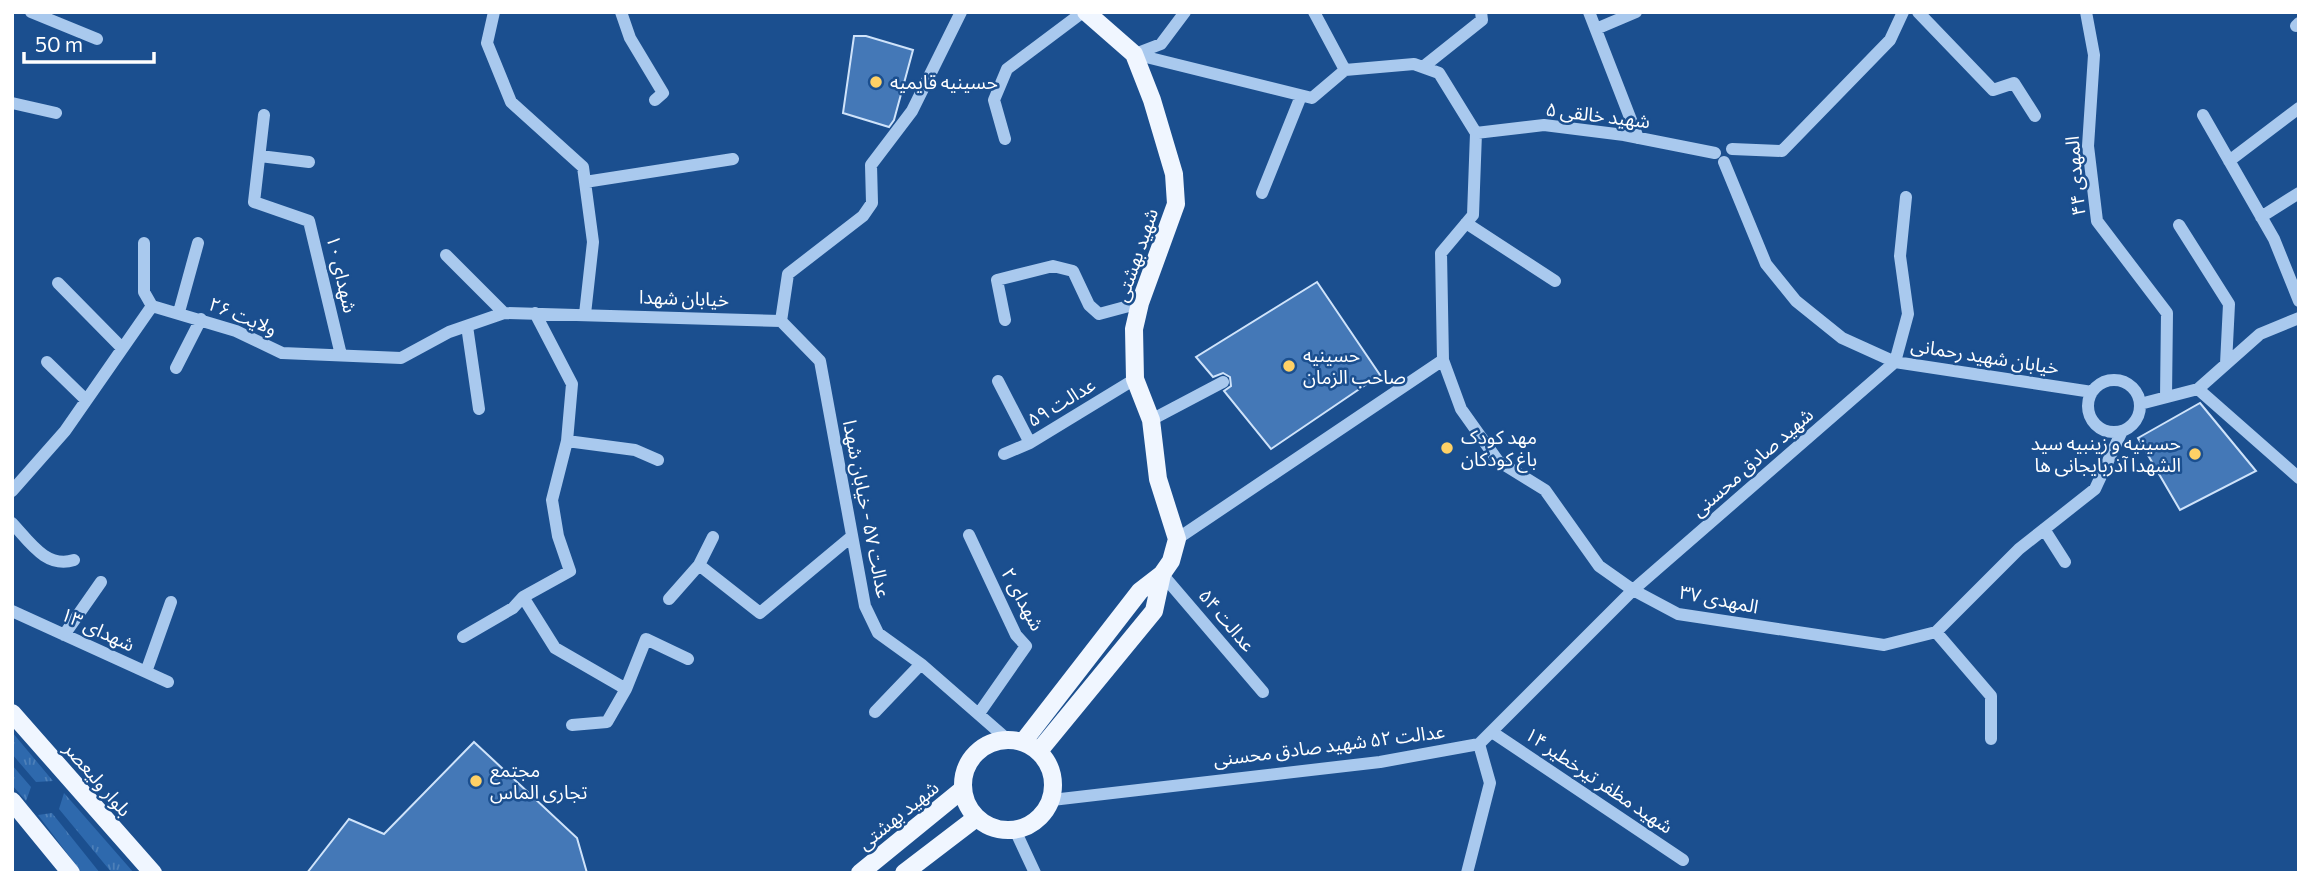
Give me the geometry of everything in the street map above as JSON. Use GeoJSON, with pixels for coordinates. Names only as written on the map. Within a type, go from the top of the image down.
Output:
{"type":"FeatureCollection","features":[{"type":"Feature","properties":{"kind":"main road","name":"شهید بهشتی"},"geometry":{"type":"LineString","coordinates":[[1085,12],[1134,54],[1174,174],[1177,204],[1140,303],[1135,329],[1135,379],[1151,421],[1158,479],[1177,539]]}},
{"type":"Feature","properties":{"kind":"main road"},"geometry":{"type":"LineString","coordinates":[[1023,744],[1154,611],[1162,574],[1171,561],[1177,539]]}},
{"type":"Feature","properties":{"kind":"main road","name":"بلوار ولیعصر"},"geometry":{"type":"LineString","coordinates":[[12,713],[153,873]]}},
{"type":"Feature","properties":{"kind":"main road"},"geometry":{"type":"LineString","coordinates":[[993,742],[1023,744],[1050,765],[1054,782],[1052,800],[1038,820],[1015,830],[1001,831],[976,818],[967,805],[963,789],[970,760],[993,742]]}},
{"type":"Feature","properties":{"kind":"main road","name":"شهید بهشتی"},"geometry":{"type":"LineString","coordinates":[[860,873],[963,789]]}},
{"type":"Feature","properties":{"kind":"main road"},"geometry":{"type":"LineString","coordinates":[[12,801],[71,873]]}},
{"type":"Feature","properties":{"kind":"main road"},"geometry":{"type":"LineString","coordinates":[[904,873],[976,818]]}},
{"type":"Feature","properties":{"kind":"street"},"geometry":{"type":"LineString","coordinates":[[31,12],[97,39]]}},
{"type":"Feature","properties":{"kind":"street"},"geometry":{"type":"LineString","coordinates":[[495,12],[487,43],[511,102],[583,167],[593,242],[585,314]]}},
{"type":"Feature","properties":{"kind":"street"},"geometry":{"type":"LineString","coordinates":[[621,12],[630,38],[663,93],[655,100]]}},
{"type":"Feature","properties":{"kind":"street"},"geometry":{"type":"LineString","coordinates":[[781,321],[788,274],[863,216],[872,203],[871,165],[912,111],[961,12]]}},
{"type":"Feature","properties":{"kind":"street"},"geometry":{"type":"LineString","coordinates":[[1005,139],[994,100],[1007,69],[1085,12]]}},
{"type":"Feature","properties":{"kind":"street"},"geometry":{"type":"LineString","coordinates":[[1134,54],[1161,44],[1185,12]]}},
{"type":"Feature","properties":{"kind":"street"},"geometry":{"type":"LineString","coordinates":[[1314,12],[1345,70]]}},
{"type":"Feature","properties":{"kind":"street"},"geometry":{"type":"LineString","coordinates":[[1423,67],[1482,20],[1480,12]]}},
{"type":"Feature","properties":{"kind":"street"},"geometry":{"type":"LineString","coordinates":[[1589,12],[1638,138]]}},
{"type":"Feature","properties":{"kind":"street"},"geometry":{"type":"LineString","coordinates":[[1596,29],[1636,12]]}},
{"type":"Feature","properties":{"kind":"street"},"geometry":{"type":"LineString","coordinates":[[1719,157],[1731,158],[1732,149],[1782,151],[1890,40],[1903,12]]}},
{"type":"Feature","properties":{"kind":"street"},"geometry":{"type":"LineString","coordinates":[[1918,12],[1993,90],[2014,83],[2035,116]]}},
{"type":"Feature","properties":{"kind":"street","name":"المهدی ۴۴"},"geometry":{"type":"LineString","coordinates":[[2086,12],[2094,55],[2088,146],[2097,221],[2167,313],[2166,397]]}},
{"type":"Feature","properties":{"kind":"street"},"geometry":{"type":"LineString","coordinates":[[1134,54],[1311,98],[1345,70],[1414,64],[1438,74],[1476,132],[1473,215],[1466,223],[1555,281]]}},
{"type":"Feature","properties":{"kind":"street"},"geometry":{"type":"LineString","coordinates":[[1262,193],[1301,96]]}},
{"type":"Feature","properties":{"kind":"street"},"geometry":{"type":"LineString","coordinates":[[12,103],[56,113]]}},
{"type":"Feature","properties":{"kind":"street"},"geometry":{"type":"LineString","coordinates":[[2229,161],[2299,108]]}},
{"type":"Feature","properties":{"kind":"street","name":"شهدای ۱۰"},"geometry":{"type":"LineString","coordinates":[[264,115],[254,202],[309,221],[341,355]]}},
{"type":"Feature","properties":{"kind":"street"},"geometry":{"type":"LineString","coordinates":[[2203,115],[2274,239],[2299,301]]}},
{"type":"Feature","properties":{"kind":"street","name":"شهید خالقی ۵"},"geometry":{"type":"LineString","coordinates":[[1476,132],[1544,125],[1638,138],[1719,157]]}},
{"type":"Feature","properties":{"kind":"street"},"geometry":{"type":"LineString","coordinates":[[260,156],[309,162]]}},
{"type":"Feature","properties":{"kind":"street","name":"خیابان شهید رحمانی"},"geometry":{"type":"LineString","coordinates":[[1719,157],[1766,264],[1796,301],[1842,338],[1895,362],[2092,391]]}},
{"type":"Feature","properties":{"kind":"street"},"geometry":{"type":"LineString","coordinates":[[585,182],[733,159]]}},
{"type":"Feature","properties":{"kind":"street"},"geometry":{"type":"LineString","coordinates":[[2261,217],[2299,193]]}},
{"type":"Feature","properties":{"kind":"street"},"geometry":{"type":"LineString","coordinates":[[1895,362],[1908,314],[1900,256],[1906,197]]}},
{"type":"Feature","properties":{"kind":"street","name":"المهدی ۳۷"},"geometry":{"type":"LineString","coordinates":[[1466,223],[1441,253],[1443,359],[1461,409],[1498,461],[1545,490],[1599,566],[1633,590],[1678,614],[1884,645],[1936,632]]}},
{"type":"Feature","properties":{"kind":"street"},"geometry":{"type":"LineString","coordinates":[[2179,225],[2229,304],[2226,364]]}},
{"type":"Feature","properties":{"kind":"street"},"geometry":{"type":"LineString","coordinates":[[12,491],[65,431],[152,306],[144,292],[144,243]]}},
{"type":"Feature","properties":{"kind":"street"},"geometry":{"type":"LineString","coordinates":[[179,312],[198,243]]}},
{"type":"Feature","properties":{"kind":"street"},"geometry":{"type":"LineString","coordinates":[[446,255],[504,313]]}},
{"type":"Feature","properties":{"kind":"street"},"geometry":{"type":"LineString","coordinates":[[1005,320],[997,280],[1053,266],[1073,271],[1089,305],[1100,314],[1140,303]]}},
{"type":"Feature","properties":{"kind":"street"},"geometry":{"type":"LineString","coordinates":[[58,283],[121,347]]}},
{"type":"Feature","properties":{"kind":"street","name":"ولایت ۲۶"},"geometry":{"type":"LineString","coordinates":[[152,306],[201,319],[282,353],[401,358],[449,332],[504,313],[585,314]]}},
{"type":"Feature","properties":{"kind":"street"},"geometry":{"type":"LineString","coordinates":[[463,637],[513,608],[523,597],[570,571],[558,536],[552,500],[567,440],[572,384],[535,313]]}},
{"type":"Feature","properties":{"kind":"street","name":"خیابان شهدا"},"geometry":{"type":"LineString","coordinates":[[585,314],[781,321]]}},
{"type":"Feature","properties":{"kind":"street"},"geometry":{"type":"LineString","coordinates":[[2140,404],[2198,389],[2260,334],[2299,318]]}},
{"type":"Feature","properties":{"kind":"street"},"geometry":{"type":"LineString","coordinates":[[176,368],[201,319]]}},
{"type":"Feature","properties":{"kind":"street","name":"عدالت ۵۷ - خیابان شهدا"},"geometry":{"type":"LineString","coordinates":[[781,321],[820,360],[864,606],[877,633],[922,664],[1023,744]]}},
{"type":"Feature","properties":{"kind":"street"},"geometry":{"type":"LineString","coordinates":[[467,326],[479,410]]}},
{"type":"Feature","properties":{"kind":"street"},"geometry":{"type":"LineString","coordinates":[[1177,539],[1443,359]]}},
{"type":"Feature","properties":{"kind":"street"},"geometry":{"type":"LineString","coordinates":[[47,362],[86,400]]}},
{"type":"Feature","properties":{"kind":"street","name":"شهید صادق محسنی"},"geometry":{"type":"LineString","coordinates":[[1633,590],[1895,362]]}},
{"type":"Feature","properties":{"kind":"street","name":"عدالت ۵۹"},"geometry":{"type":"LineString","coordinates":[[1004,454],[1030,443],[1135,379]]}},
{"type":"Feature","properties":{"kind":"street"},"geometry":{"type":"LineString","coordinates":[[1991,739],[1991,696],[1936,632],[2019,549],[2095,489],[2122,431],[2136,421],[2140,404],[2134,389],[2121,380],[2105,382],[2092,391],[2088,407],[2093,421],[2106,431],[2122,431]]}},
{"type":"Feature","properties":{"kind":"street"},"geometry":{"type":"LineString","coordinates":[[998,381],[1030,443]]}},
{"type":"Feature","properties":{"kind":"street"},"geometry":{"type":"LineString","coordinates":[[1151,421],[1223,382]]}},
{"type":"Feature","properties":{"kind":"street"},"geometry":{"type":"LineString","coordinates":[[2198,389],[2299,478]]}},
{"type":"Feature","properties":{"kind":"street"},"geometry":{"type":"LineString","coordinates":[[567,440],[635,450],[658,460]]}},
{"type":"Feature","properties":{"kind":"street"},"geometry":{"type":"LineString","coordinates":[[12,523],[46,559],[64,563],[74,560]]}},
{"type":"Feature","properties":{"kind":"street"},"geometry":{"type":"LineString","coordinates":[[2044,529],[2066,562]]}},
{"type":"Feature","properties":{"kind":"street","name":"شهدای ۲"},"geometry":{"type":"LineString","coordinates":[[969,535],[1016,635],[1026,646],[980,712]]}},
{"type":"Feature","properties":{"kind":"street"},"geometry":{"type":"LineString","coordinates":[[669,599],[699,565],[713,537]]}},
{"type":"Feature","properties":{"kind":"street"},"geometry":{"type":"LineString","coordinates":[[699,565],[760,613],[852,537]]}},
{"type":"Feature","properties":{"kind":"street","name":"عدالت ۵۴"},"geometry":{"type":"LineString","coordinates":[[1162,574],[1263,692]]}},
{"type":"Feature","properties":{"kind":"street"},"geometry":{"type":"LineString","coordinates":[[64,635],[101,582]]}},
{"type":"Feature","properties":{"kind":"street"},"geometry":{"type":"LineString","coordinates":[[1467,873],[1490,783],[1479,744],[1633,590]]}},
{"type":"Feature","properties":{"kind":"street"},"geometry":{"type":"LineString","coordinates":[[523,597],[555,648],[626,689]]}},
{"type":"Feature","properties":{"kind":"street"},"geometry":{"type":"LineString","coordinates":[[146,672],[171,602]]}},
{"type":"Feature","properties":{"kind":"street","name":"شهدای ۱۳"},"geometry":{"type":"LineString","coordinates":[[12,611],[168,682]]}},
{"type":"Feature","properties":{"kind":"street"},"geometry":{"type":"LineString","coordinates":[[572,725],[607,722],[626,689],[646,639],[688,660]]}},
{"type":"Feature","properties":{"kind":"street"},"geometry":{"type":"LineString","coordinates":[[875,712],[922,664]]}},
{"type":"Feature","properties":{"kind":"street","name":"شهید مظفر تیرخطیر ۱۴"},"geometry":{"type":"LineString","coordinates":[[1492,732],[1683,860]]}},
{"type":"Feature","properties":{"kind":"street","name":"عدالت ۵۲ شهید صادق محسنی"},"geometry":{"type":"LineString","coordinates":[[1052,800],[1380,762],[1479,744]]}},
{"type":"Feature","properties":{"kind":"street"},"geometry":{"type":"LineString","coordinates":[[1015,830],[1035,873]]}},
{"type":"Feature","properties":{"kind":"green space"},"geometry":{"type":"Polygon","coordinates":[[[12,732],[53,781],[36,782],[12,754],[12,732]]]}},
{"type":"Feature","properties":{"kind":"green space"},"geometry":{"type":"Polygon","coordinates":[[[12,765],[31,787],[26,801],[12,785],[12,765]]]}},
{"type":"Feature","properties":{"kind":"green space"},"geometry":{"type":"Polygon","coordinates":[[[64,793],[134,873],[112,873],[59,809],[64,793]]]}},
{"type":"Feature","properties":{"kind":"green space"},"geometry":{"type":"Polygon","coordinates":[[[52,813],[100,873],[82,873],[38,815],[52,813]]]}},
{"type":"Feature","properties":{"kind":"building","name":"حسینیه قایمیه"},"geometry":{"type":"Polygon","coordinates":[[[854,36],[866,36],[913,50],[894,120],[889,127],[843,113],[854,36]]]}},
{"type":"Feature","properties":{"kind":"building","name":"حسینیه صاحب الزمان"},"geometry":{"type":"Polygon","coordinates":[[[1317,282],[1380,375],[1271,449],[1224,391],[1231,386],[1230,377],[1223,373],[1213,377],[1196,357],[1317,282]]]}},
{"type":"Feature","properties":{"kind":"building","name":"حسینیه و زینبیه سید الشهدا آذربایجانی ها"},"geometry":{"type":"Polygon","coordinates":[[[2200,403],[2256,471],[2180,510],[2138,438],[2200,403]]]}},
{"type":"Feature","properties":{"kind":"building","name":"مجتمع تجاری الماس"},"geometry":{"type":"Polygon","coordinates":[[[474,742],[577,838],[587,873],[307,873],[349,819],[384,834],[474,742]]]}},
{"type":"Feature","properties":{"kind":"place","name":"حسینیه قایمیه"},"geometry":{"type":"Point","coordinates":[876,82]}},
{"type":"Feature","properties":{"kind":"place","name":"حسینیه صاحب الزمان"},"geometry":{"type":"Point","coordinates":[1289,366]}},
{"type":"Feature","properties":{"kind":"place","name":"مهد کودک باغ کودکان"},"geometry":{"type":"Point","coordinates":[1447,448]}},
{"type":"Feature","properties":{"kind":"place","name":"حسینیه و زینبیه سید الشهدا آذربایجانی ها"},"geometry":{"type":"Point","coordinates":[2195,454]}},
{"type":"Feature","properties":{"kind":"place","name":"مجتمع تجاری الماس"},"geometry":{"type":"Point","coordinates":[476,781]}}]}
